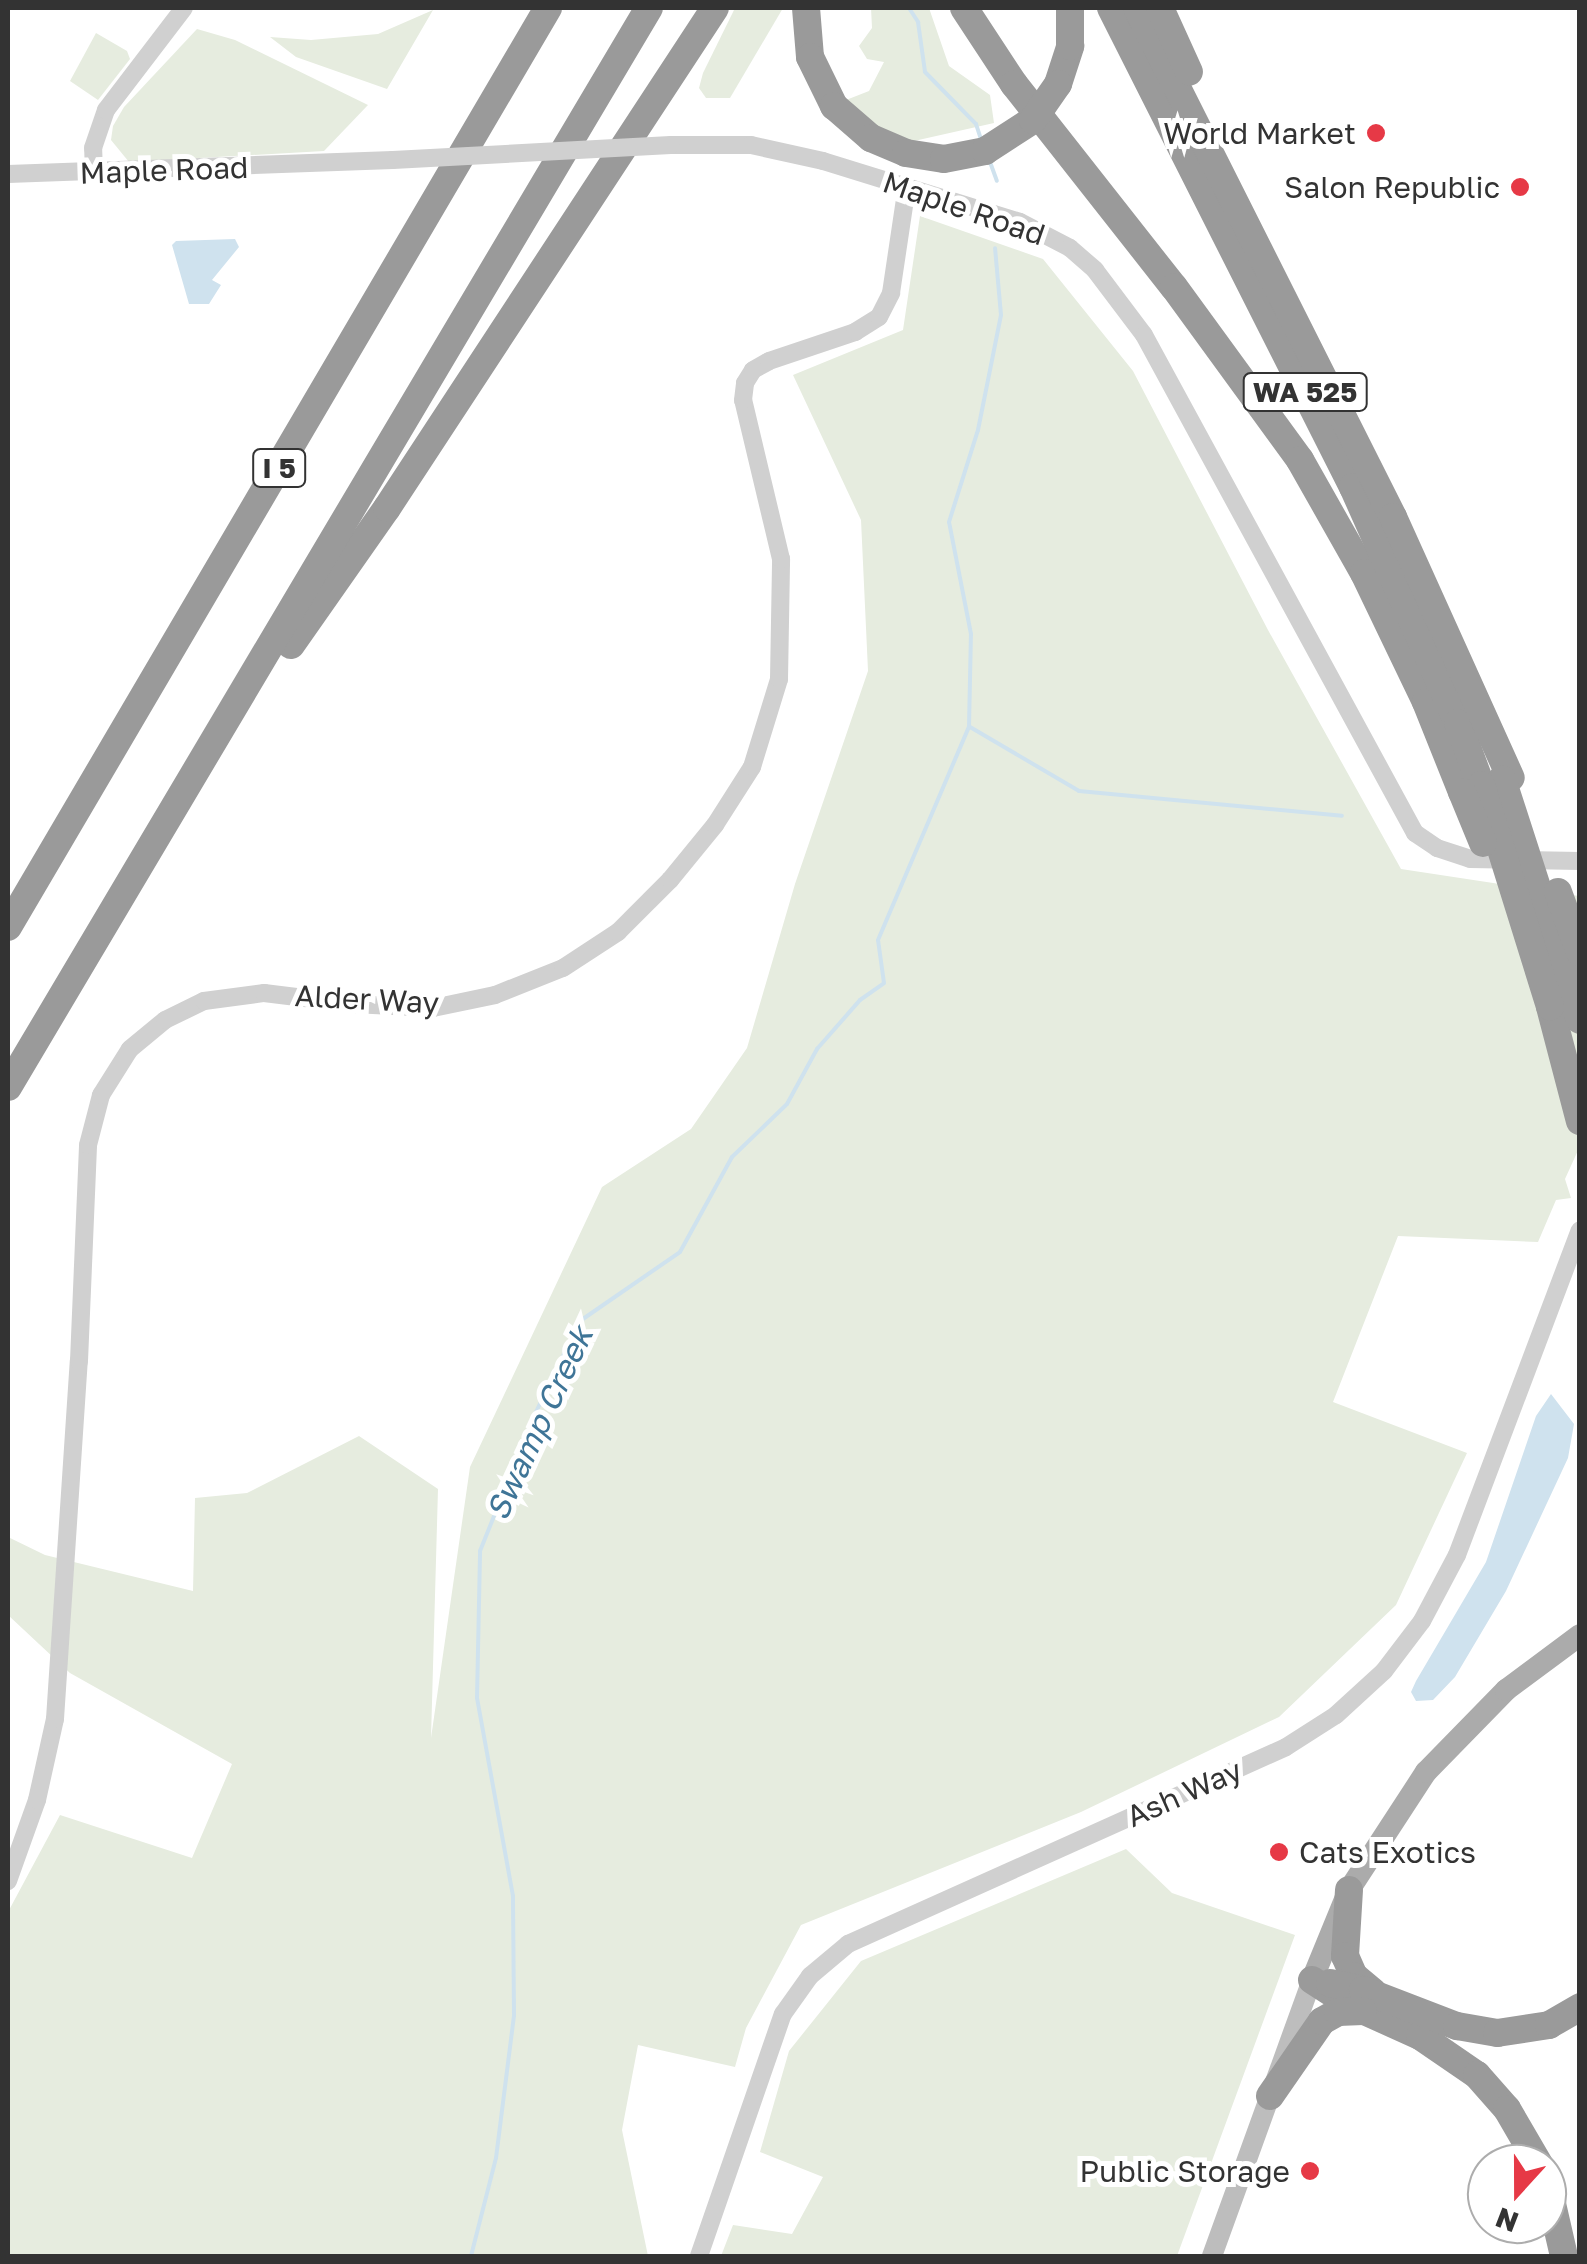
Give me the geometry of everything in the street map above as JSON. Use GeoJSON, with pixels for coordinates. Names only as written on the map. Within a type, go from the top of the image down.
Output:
{"type":"FeatureCollection","features":[{"type":"Feature","properties":{"kind":"highway","name":"I 5"},"geometry":{"type":"LineString","coordinates":[[8,927],[548,8]]}},
{"type":"Feature","properties":{"kind":"highway"},"geometry":{"type":"LineString","coordinates":[[8,1087],[648,8]]}},
{"type":"Feature","properties":{"kind":"highway"},"geometry":{"type":"LineString","coordinates":[[178,806],[387,508],[715,8]]}},
{"type":"Feature","properties":{"kind":"highway"},"geometry":{"type":"LineString","coordinates":[[806,8],[810,57],[834,106],[870,138],[906,153],[944,159],[985,151],[1033,120],[1058,84],[1070,46],[1070,8]]}},
{"type":"Feature","properties":{"kind":"highway"},"geometry":{"type":"LineString","coordinates":[[964,8],[1024,98],[1174,287],[1300,460],[1364,573],[1426,702],[1489,784],[1580,952]]}},
{"type":"Feature","properties":{"kind":"highway","name":"WA 525"},"geometry":{"type":"LineString","coordinates":[[1111,8],[1352,487],[1413,618],[1489,784],[1580,1020]]}},
{"type":"Feature","properties":{"kind":"highway","name":"WA 525"},"geometry":{"type":"LineString","coordinates":[[1137,8],[1340,410],[1470,685],[1489,784],[1580,1120]]}},
{"type":"Feature","properties":{"kind":"highway"},"geometry":{"type":"LineString","coordinates":[[1160,8],[1331,372],[1340,410]]}},
{"type":"Feature","properties":{"kind":"highway"},"geometry":{"type":"LineString","coordinates":[[1349,1890],[1345,1956],[1371,2003],[1476,2075],[1507,2109],[1527,2144]]}},
{"type":"Feature","properties":{"kind":"highway"},"geometry":{"type":"LineString","coordinates":[[1312,1980],[1371,2003],[1497,2033],[1549,2025],[1580,2007]]}},
{"type":"Feature","properties":{"kind":"highway"},"geometry":{"type":"LineString","coordinates":[[1270,2096],[1322,2021],[1371,2003]]}},
{"type":"Feature","properties":{"kind":"main road"},"geometry":{"type":"LineString","coordinates":[[1212,2256],[1312,1980],[1349,1890],[1415,1787],[1470,1723],[1580,1635]]}},
{"type":"Feature","properties":{"kind":"street"},"geometry":{"type":"LineString","coordinates":[[94,173],[93,148],[106,110],[184,8]]}},
{"type":"Feature","properties":{"kind":"street","name":"Maple Road"},"geometry":{"type":"LineString","coordinates":[[8,174],[393,160],[670,144],[751,145],[907,186],[1046,234],[1095,270],[1144,335],[1415,832],[1437,848],[1470,859],[1580,861]]}},
{"type":"Feature","properties":{"kind":"street","name":"Alder Way"},"geometry":{"type":"LineString","coordinates":[[8,1881],[37,1800],[55,1718],[79,1362],[88,1144],[100,1096],[130,1049],[165,1020],[204,1002],[264,993],[352,1004],[433,1008],[495,995],[563,968],[618,932],[670,880],[715,825],[752,767],[779,678],[781,559],[743,400],[745,383],[753,370],[770,361],[855,332],[879,316],[890,293],[907,186]]}},
{"type":"Feature","properties":{"kind":"street","name":"Ash Way"},"geometry":{"type":"LineString","coordinates":[[699,2256],[784,2014],[810,1976],[848,1944],[1286,1748],[1336,1715],[1384,1671],[1422,1621],[1457,1554],[1580,1230]]}},
{"type":"Feature","properties":{"kind":"shaded area"},"geometry":{"type":"Polygon","coordinates":[[[735,8],[783,8],[730,98],[706,98],[699,88],[703,73],[735,8]]]}},
{"type":"Feature","properties":{"kind":"shaded area"},"geometry":{"type":"Polygon","coordinates":[[[871,8],[929,8],[949,66],[990,95],[994,123],[914,141],[878,132],[846,100],[869,91],[884,62],[867,59],[859,46],[872,28],[871,8]]]}},
{"type":"Feature","properties":{"kind":"shaded area"},"geometry":{"type":"Polygon","coordinates":[[[433,10],[387,89],[296,57],[270,37],[311,40],[378,34],[433,10]]]}},
{"type":"Feature","properties":{"kind":"shaded area"},"geometry":{"type":"Polygon","coordinates":[[[197,29],[235,40],[368,105],[324,151],[129,162],[111,140],[113,126],[124,107],[197,29]]]}},
{"type":"Feature","properties":{"kind":"shaded area"},"geometry":{"type":"Polygon","coordinates":[[[96,33],[127,51],[130,59],[98,100],[70,81],[96,33]]]}},
{"type":"Feature","properties":{"kind":"shaded area","name":"Swamp Creek"},"geometry":{"type":"Polygon","coordinates":[[[920,216],[1043,259],[1133,371],[1268,630],[1401,869],[1579,896],[1580,1146],[1565,1179],[1571,1198],[1556,1200],[1538,1242],[1398,1236],[1333,1402],[1467,1453],[1396,1605],[1279,1717],[1081,1812],[801,1925],[746,2028],[735,2067],[638,2045],[622,2130],[648,2256],[8,2256],[8,1912],[60,1815],[192,1858],[232,1764],[70,1673],[8,1615],[8,1537],[45,1555],[193,1591],[195,1498],[247,1493],[359,1436],[438,1489],[431,1738],[470,1467],[602,1187],[691,1129],[747,1048],[795,884],[868,671],[861,520],[793,375],[903,330],[920,216]]]}},
{"type":"Feature","properties":{"kind":"shaded area"},"geometry":{"type":"Polygon","coordinates":[[[1126,1849],[1172,1893],[1295,1935],[1177,2256],[721,2256],[733,2225],[792,2234],[823,2177],[760,2152],[789,2051],[861,1961],[1126,1849]]]}},
{"type":"Feature","properties":{"kind":"water"},"geometry":{"type":"Polygon","coordinates":[[[235,239],[239,247],[212,280],[221,285],[209,304],[189,304],[172,245],[176,241],[235,239]]]}},
{"type":"Feature","properties":{"kind":"water"},"geometry":{"type":"Polygon","coordinates":[[[1551,1394],[1574,1424],[1568,1458],[1506,1591],[1455,1677],[1433,1700],[1416,1701],[1411,1692],[1486,1562],[1536,1416],[1551,1394]]]}},
{"type":"Feature","properties":{"kind":"waterway","name":"Swamp Creek"},"geometry":{"type":"LineString","coordinates":[[909,8],[918,22],[925,72],[976,124],[981,139]]}},
{"type":"Feature","properties":{"kind":"waterway","name":"Swamp Creek"},"geometry":{"type":"LineString","coordinates":[[990,162],[997,181]]}},
{"type":"Feature","properties":{"kind":"waterway","name":"Swamp Creek"},"geometry":{"type":"LineString","coordinates":[[471,2256],[496,2158],[514,2015],[513,1896],[477,1698],[480,1551],[535,1414],[580,1321],[680,1252],[732,1157],[787,1104],[817,1049],[860,1000],[884,983],[878,940],[969,727],[971,634],[949,522],[978,430],[1001,315],[995,248]]}},
{"type":"Feature","properties":{"kind":"waterway"},"geometry":{"type":"LineString","coordinates":[[970,727],[1079,791],[1342,816]]}},
{"type":"Feature","properties":{"kind":"place","name":"World Market"},"geometry":{"type":"Point","coordinates":[1376,133]}},
{"type":"Feature","properties":{"kind":"place","name":"Salon Republic"},"geometry":{"type":"Point","coordinates":[1520,187]}},
{"type":"Feature","properties":{"kind":"place","name":"Cats Exotics"},"geometry":{"type":"Point","coordinates":[1279,1852]}},
{"type":"Feature","properties":{"kind":"place","name":"Public Storage"},"geometry":{"type":"Point","coordinates":[1310,2171]}}]}
